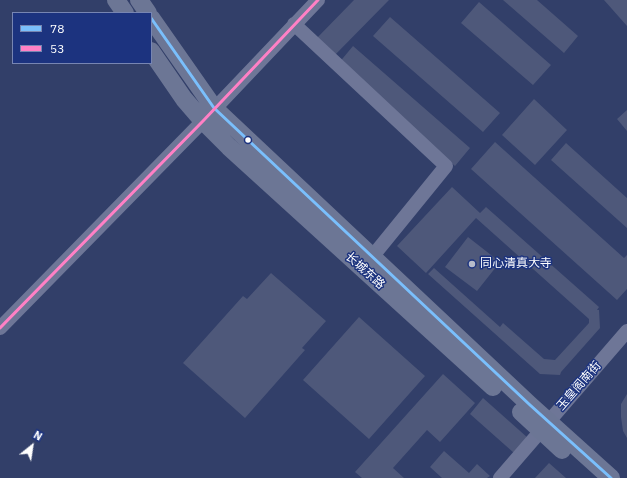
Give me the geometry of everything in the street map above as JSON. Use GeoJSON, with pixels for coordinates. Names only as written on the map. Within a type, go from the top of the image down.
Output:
{"type":"FeatureCollection","features":[{"type":"Feature","properties":{"kind":"main road"},"geometry":{"type":"LineString","coordinates":[[116,0],[124,12]]}},
{"type":"Feature","properties":{"kind":"main road"},"geometry":{"type":"LineString","coordinates":[[139,0],[147,12]]}},
{"type":"Feature","properties":{"kind":"main road","name":"长城东路"},"geometry":{"type":"LineString","coordinates":[[152,20],[208,115],[229,147],[544,426],[611,478]]}},
{"type":"Feature","properties":{"kind":"main road","name":"长城东路"},"geometry":{"type":"LineString","coordinates":[[152,52],[184,98],[208,115],[372,256],[544,426],[593,478]]}},
{"type":"Feature","properties":{"kind":"street"},"geometry":{"type":"LineString","coordinates":[[0,328],[318,0]]}},
{"type":"Feature","properties":{"kind":"street"},"geometry":{"type":"LineString","coordinates":[[294,24],[446,166],[372,256]]}},
{"type":"Feature","properties":{"kind":"street","name":"玉皇阁南街"},"geometry":{"type":"LineString","coordinates":[[500,478],[627,331]]}},
{"type":"Feature","properties":{"kind":"building"},"geometry":{"type":"Polygon","coordinates":[[[354,0],[389,0],[333,57],[315,40],[354,0]]]}},
{"type":"Feature","properties":{"kind":"building"},"geometry":{"type":"Polygon","coordinates":[[[503,0],[537,0],[578,36],[564,53],[503,0]]]}},
{"type":"Feature","properties":{"kind":"building"},"geometry":{"type":"Polygon","coordinates":[[[604,0],[627,0],[627,26],[604,0]]]}},
{"type":"Feature","properties":{"kind":"building"},"geometry":{"type":"Polygon","coordinates":[[[479,2],[551,65],[533,85],[461,23],[479,2]]]}},
{"type":"Feature","properties":{"kind":"building"},"geometry":{"type":"Polygon","coordinates":[[[390,17],[500,113],[483,132],[373,36],[390,17]]]}},
{"type":"Feature","properties":{"kind":"building"},"geometry":{"type":"Polygon","coordinates":[[[353,46],[470,148],[455,166],[338,64],[353,46]]]}},
{"type":"Feature","properties":{"kind":"building"},"geometry":{"type":"Polygon","coordinates":[[[534,99],[567,130],[535,165],[502,135],[534,99]]]}},
{"type":"Feature","properties":{"kind":"building"},"geometry":{"type":"Polygon","coordinates":[[[627,110],[627,131],[617,119],[627,110]]]}},
{"type":"Feature","properties":{"kind":"building"},"geometry":{"type":"Polygon","coordinates":[[[495,142],[624,258],[627,255],[627,289],[617,300],[471,169],[495,142]]]}},
{"type":"Feature","properties":{"kind":"building"},"geometry":{"type":"Polygon","coordinates":[[[566,143],[627,198],[627,228],[551,160],[566,143]]]}},
{"type":"Feature","properties":{"kind":"building"},"geometry":{"type":"Polygon","coordinates":[[[452,187],[480,213],[486,207],[599,307],[597,310],[599,310],[600,328],[560,375],[540,374],[428,274],[434,268],[500,327],[503,323],[544,359],[555,360],[589,323],[589,319],[476,218],[426,273],[397,246],[452,187]]]}},
{"type":"Feature","properties":{"kind":"building","name":"同心清真大寺"},"geometry":{"type":"Polygon","coordinates":[[[468,237],[500,262],[477,291],[445,267],[468,237]]]}},
{"type":"Feature","properties":{"kind":"building"},"geometry":{"type":"Polygon","coordinates":[[[271,273],[326,321],[302,348],[305,350],[245,418],[183,363],[243,296],[247,299],[271,273]]]}},
{"type":"Feature","properties":{"kind":"building"},"geometry":{"type":"Polygon","coordinates":[[[359,317],[425,376],[369,439],[303,380],[359,317]]]}},
{"type":"Feature","properties":{"kind":"building"},"geometry":{"type":"Polygon","coordinates":[[[443,374],[475,403],[440,442],[427,430],[393,468],[404,478],[362,478],[355,472],[443,374]]]}},
{"type":"Feature","properties":{"kind":"building"},"geometry":{"type":"Polygon","coordinates":[[[627,394],[627,438],[623,431],[621,404],[627,394]]]}},
{"type":"Feature","properties":{"kind":"building"},"geometry":{"type":"Polygon","coordinates":[[[483,398],[528,438],[514,453],[470,414],[483,398]]]}},
{"type":"Feature","properties":{"kind":"building"},"geometry":{"type":"Polygon","coordinates":[[[444,451],[469,473],[477,464],[490,476],[487,478],[442,478],[430,467],[444,451]]]}},
{"type":"Feature","properties":{"kind":"building"},"geometry":{"type":"Polygon","coordinates":[[[549,463],[566,478],[535,478],[549,463]]]}},
{"type":"Feature","properties":{"kind":"transit line","name":"53"},"geometry":{"type":"LineString","coordinates":[[0,328],[203,121],[318,0]]}},
{"type":"Feature","properties":{"kind":"transit line","name":"78"},"geometry":{"type":"LineString","coordinates":[[152,19],[214,108],[530,405],[611,478]]}},
{"type":"Feature","properties":{"kind":"place","name":"同心清真大寺"},"geometry":{"type":"Point","coordinates":[472,264]}}]}
